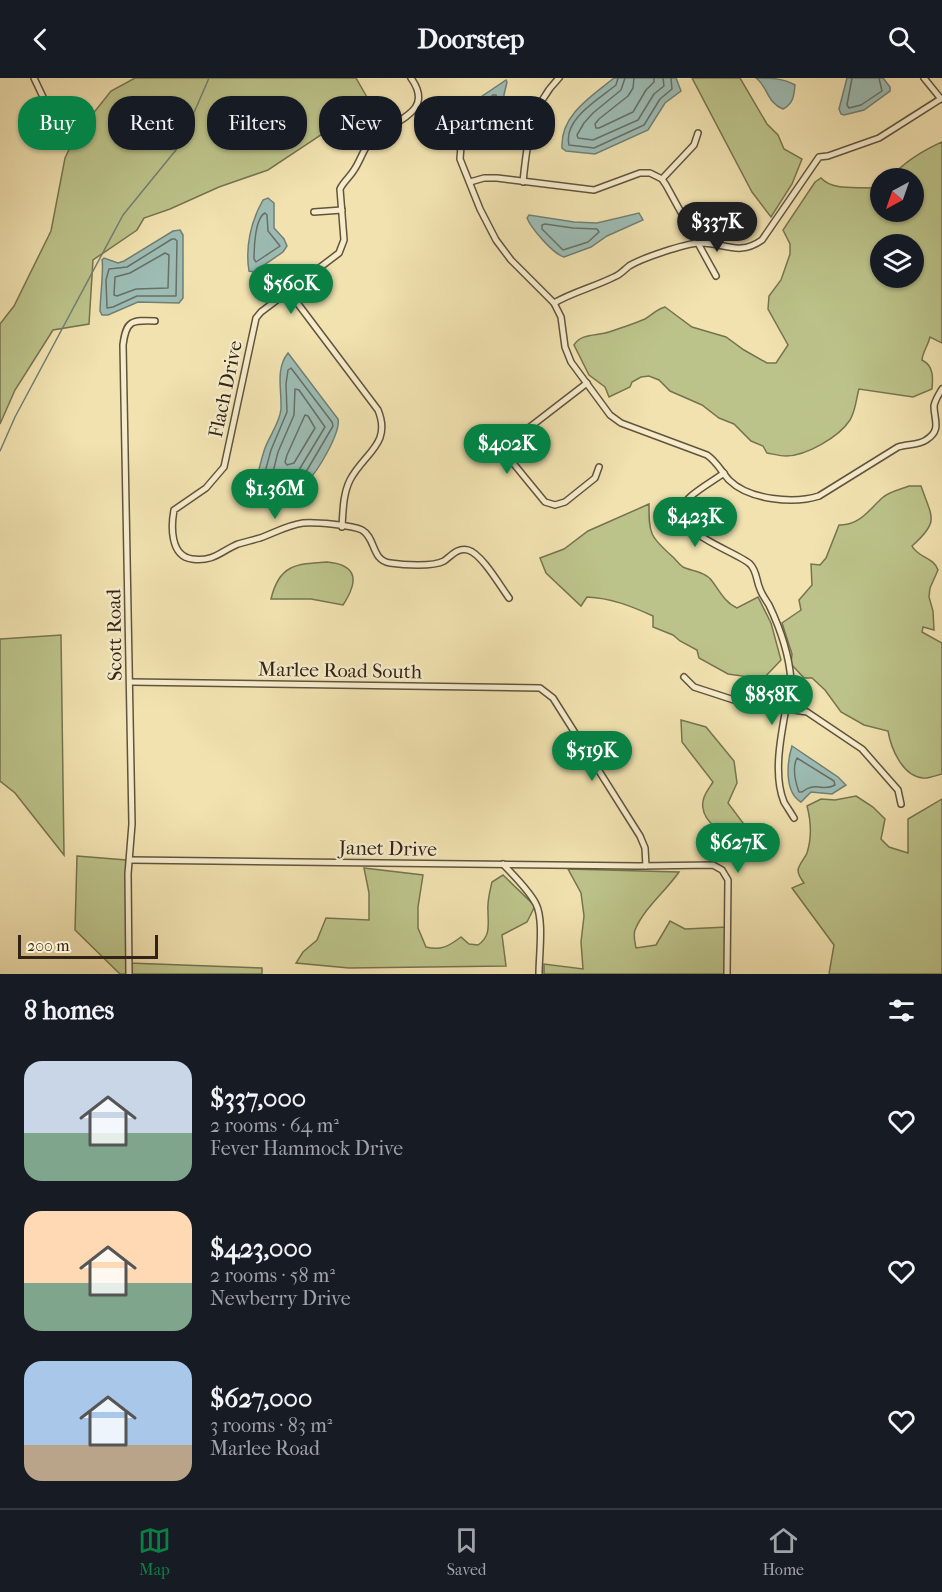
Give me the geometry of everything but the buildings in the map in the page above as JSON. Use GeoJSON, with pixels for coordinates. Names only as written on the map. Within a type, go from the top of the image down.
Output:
{"type":"FeatureCollection","features":[{"type":"Feature","properties":{"kind":"street"},"geometry":{"type":"LineString","coordinates":[[34,78],[43,96]]}},
{"type":"Feature","properties":{"kind":"street","name":"Flach Drive"},"geometry":{"type":"LineString","coordinates":[[411,78],[418,88],[417,104],[409,115],[374,137],[340,189],[344,240],[339,253],[256,318],[224,467],[206,488],[174,510],[172,520],[174,545],[178,551],[190,559],[212,559],[238,544],[294,525],[306,523],[342,526],[362,530],[371,541],[377,556],[382,561],[390,563],[435,564],[457,551],[467,549],[477,555],[509,598]]}},
{"type":"Feature","properties":{"kind":"street"},"geometry":{"type":"LineString","coordinates":[[523,182],[531,124],[540,102],[559,78]]}},
{"type":"Feature","properties":{"kind":"street"},"geometry":{"type":"LineString","coordinates":[[554,303],[617,276],[630,265],[663,252],[698,243],[718,244],[740,249],[762,240],[819,157],[879,138],[941,99],[924,78]]}},
{"type":"Feature","properties":{"kind":"street"},"geometry":{"type":"LineString","coordinates":[[662,179],[694,146],[698,133]]}},
{"type":"Feature","properties":{"kind":"street"},"geometry":{"type":"LineString","coordinates":[[461,150],[460,159],[480,209],[496,240],[511,260],[554,303],[561,317],[567,353],[571,362],[610,415],[621,423],[707,455],[715,461],[730,481],[751,494],[793,501],[807,500],[819,496],[898,447],[923,442],[933,435],[938,421],[934,405],[942,389]]}},
{"type":"Feature","properties":{"kind":"street"},"geometry":{"type":"LineString","coordinates":[[470,182],[484,178],[497,178],[594,190],[640,172],[650,173],[662,179],[716,276]]}},
{"type":"Feature","properties":{"kind":"street"},"geometry":{"type":"LineString","coordinates":[[314,212],[342,210]]}},
{"type":"Feature","properties":{"kind":"street"},"geometry":{"type":"LineString","coordinates":[[289,292],[378,410],[382,420],[380,438],[351,479],[345,496],[342,526]]}},
{"type":"Feature","properties":{"kind":"street","name":"Scott Road"},"geometry":{"type":"LineString","coordinates":[[129,974],[128,895],[132,824],[123,345],[130,323],[136,320],[155,321]]}},
{"type":"Feature","properties":{"kind":"street"},"geometry":{"type":"LineString","coordinates":[[587,383],[517,437],[512,442],[510,455],[513,463],[539,498],[555,505],[565,502],[595,478],[599,466]]}},
{"type":"Feature","properties":{"kind":"street"},"geometry":{"type":"LineString","coordinates":[[724,473],[689,497],[684,504],[682,514],[684,522],[697,536],[748,563],[756,571],[760,591],[777,624],[790,667],[791,680],[778,760],[778,780],[784,801],[794,818]]}},
{"type":"Feature","properties":{"kind":"street"},"geometry":{"type":"LineString","coordinates":[[684,677],[694,687],[736,701],[807,712],[862,749],[898,790],[902,804]]}},
{"type":"Feature","properties":{"kind":"street","name":"Marlee Road South"},"geometry":{"type":"LineString","coordinates":[[130,682],[530,686],[540,688],[548,693],[640,836],[645,848],[646,866]]}},
{"type":"Feature","properties":{"kind":"street","name":"Janet Drive"},"geometry":{"type":"LineString","coordinates":[[130,860],[711,865],[724,871],[728,880],[727,974]]}},
{"type":"Feature","properties":{"kind":"street"},"geometry":{"type":"LineString","coordinates":[[503,864],[538,908],[540,931],[538,974]]}},
{"type":"Feature","properties":{"kind":"green space"},"geometry":{"type":"Polygon","coordinates":[[[135,78],[356,78],[366,96],[319,96],[319,136],[307,144],[307,96],[207,96],[207,150],[298,150],[268,170],[219,187],[144,218],[137,230],[93,260],[89,324],[53,330],[15,390],[0,424],[0,324],[14,306],[51,231],[65,158],[69,150],[96,150],[96,110],[111,91],[135,78]]]}},
{"type":"Feature","properties":{"kind":"green space"},"geometry":{"type":"Polygon","coordinates":[[[692,78],[740,78],[767,124],[778,135],[784,149],[802,159],[792,184],[771,217],[752,192],[692,78]]]}},
{"type":"Feature","properties":{"kind":"green space"},"geometry":{"type":"Polygon","coordinates":[[[942,142],[942,343],[930,337],[922,360],[931,369],[932,389],[913,397],[859,389],[852,416],[838,433],[803,453],[784,456],[767,453],[763,446],[751,441],[734,424],[719,418],[702,405],[670,391],[659,380],[649,376],[641,377],[632,382],[630,387],[609,397],[605,387],[589,375],[574,345],[577,341],[645,319],[665,307],[692,327],[726,337],[767,363],[776,363],[788,345],[768,309],[769,296],[781,280],[790,254],[790,244],[783,230],[815,182],[821,178],[827,183],[841,187],[870,188],[870,222],[924,222],[924,168],[901,168],[921,153],[942,142]]]}},
{"type":"Feature","properties":{"kind":"green space"},"geometry":{"type":"Polygon","coordinates":[[[909,486],[921,486],[931,519],[927,531],[912,546],[918,553],[933,562],[938,570],[930,588],[929,597],[933,611],[934,630],[923,627],[922,632],[942,643],[942,774],[925,778],[916,776],[903,767],[895,753],[888,731],[864,725],[841,712],[825,690],[812,678],[804,678],[791,664],[792,654],[782,623],[801,610],[799,600],[812,585],[811,564],[820,565],[826,558],[839,525],[858,520],[891,492],[909,486]]]}},
{"type":"Feature","properties":{"kind":"green space"},"geometry":{"type":"Polygon","coordinates":[[[649,504],[652,534],[682,566],[709,578],[726,600],[737,608],[758,597],[771,623],[781,660],[763,679],[728,674],[699,658],[697,650],[673,635],[653,627],[653,616],[637,609],[613,601],[587,597],[581,606],[546,573],[540,558],[564,549],[588,531],[649,504]]]}},
{"type":"Feature","properties":{"kind":"green space"},"geometry":{"type":"Polygon","coordinates":[[[327,562],[345,567],[353,576],[351,589],[343,605],[311,599],[271,599],[279,579],[290,568],[327,562]]]}},
{"type":"Feature","properties":{"kind":"green space"},"geometry":{"type":"Polygon","coordinates":[[[61,635],[64,855],[15,793],[0,781],[0,639],[61,635]]]}},
{"type":"Feature","properties":{"kind":"green space"},"geometry":{"type":"Polygon","coordinates":[[[681,720],[706,727],[734,761],[737,783],[728,803],[752,835],[741,840],[728,839],[719,833],[706,817],[703,801],[713,782],[682,742],[681,720]]]}},
{"type":"Feature","properties":{"kind":"green space"},"geometry":{"type":"Polygon","coordinates":[[[856,796],[873,807],[885,819],[881,839],[889,847],[908,853],[908,819],[942,799],[942,974],[829,974],[834,945],[792,888],[804,883],[798,870],[807,853],[810,841],[807,806],[821,799],[835,800],[856,796]]]}},
{"type":"Feature","properties":{"kind":"green space"},"geometry":{"type":"Polygon","coordinates":[[[77,856],[126,860],[129,963],[262,968],[262,974],[120,974],[75,930],[77,856]]]}},
{"type":"Feature","properties":{"kind":"green space"},"geometry":{"type":"Polygon","coordinates":[[[364,868],[423,875],[418,907],[418,928],[426,947],[445,947],[461,937],[469,944],[478,945],[482,942],[488,930],[488,904],[492,882],[503,875],[535,906],[527,922],[502,935],[506,966],[349,968],[296,963],[303,952],[317,940],[326,918],[369,920],[369,893],[364,868]]]}},
{"type":"Feature","properties":{"kind":"green space"},"geometry":{"type":"Polygon","coordinates":[[[568,869],[679,872],[639,922],[634,934],[636,948],[656,945],[670,921],[685,929],[727,927],[728,974],[544,974],[544,964],[583,969],[581,942],[584,916],[581,893],[568,869]]]}},
{"type":"Feature","properties":{"kind":"water"},"geometry":{"type":"Polygon","coordinates":[[[614,78],[676,78],[681,91],[665,103],[648,130],[595,154],[566,151],[562,148],[563,136],[572,116],[587,99],[614,78]]]}},
{"type":"Feature","properties":{"kind":"water"},"geometry":{"type":"Polygon","coordinates":[[[756,78],[771,78],[795,85],[791,102],[783,109],[778,106],[756,78]]]}},
{"type":"Feature","properties":{"kind":"water"},"geometry":{"type":"Polygon","coordinates":[[[847,78],[883,78],[890,87],[890,91],[864,110],[844,115],[839,109],[847,78]]]}},
{"type":"Feature","properties":{"kind":"water"},"geometry":{"type":"Polygon","coordinates":[[[506,80],[504,96],[482,96],[506,80]]]}},
{"type":"Feature","properties":{"kind":"water"},"geometry":{"type":"Polygon","coordinates":[[[268,198],[274,203],[274,228],[287,246],[283,252],[254,272],[249,271],[248,253],[252,225],[263,200],[268,198]]]}},
{"type":"Feature","properties":{"kind":"water"},"geometry":{"type":"Polygon","coordinates":[[[639,213],[643,220],[607,236],[591,247],[564,257],[543,240],[527,218],[529,215],[597,223],[639,213]]]}},
{"type":"Feature","properties":{"kind":"water"},"geometry":{"type":"Polygon","coordinates":[[[180,230],[183,235],[183,298],[179,303],[138,302],[108,315],[102,315],[100,311],[102,260],[104,258],[118,263],[124,261],[173,231],[180,230]]]}},
{"type":"Feature","properties":{"kind":"water"},"geometry":{"type":"Polygon","coordinates":[[[288,353],[338,419],[336,433],[322,461],[307,482],[247,504],[244,499],[255,481],[265,448],[280,414],[280,373],[288,353]]]}},
{"type":"Feature","properties":{"kind":"water"},"geometry":{"type":"Polygon","coordinates":[[[792,746],[838,777],[846,785],[832,794],[811,792],[801,802],[789,784],[788,768],[792,746]]]}},
{"type":"Feature","properties":{"kind":"waterway"},"geometry":{"type":"LineString","coordinates":[[0,451],[15,417],[123,215],[180,145],[209,78]]}}]}
